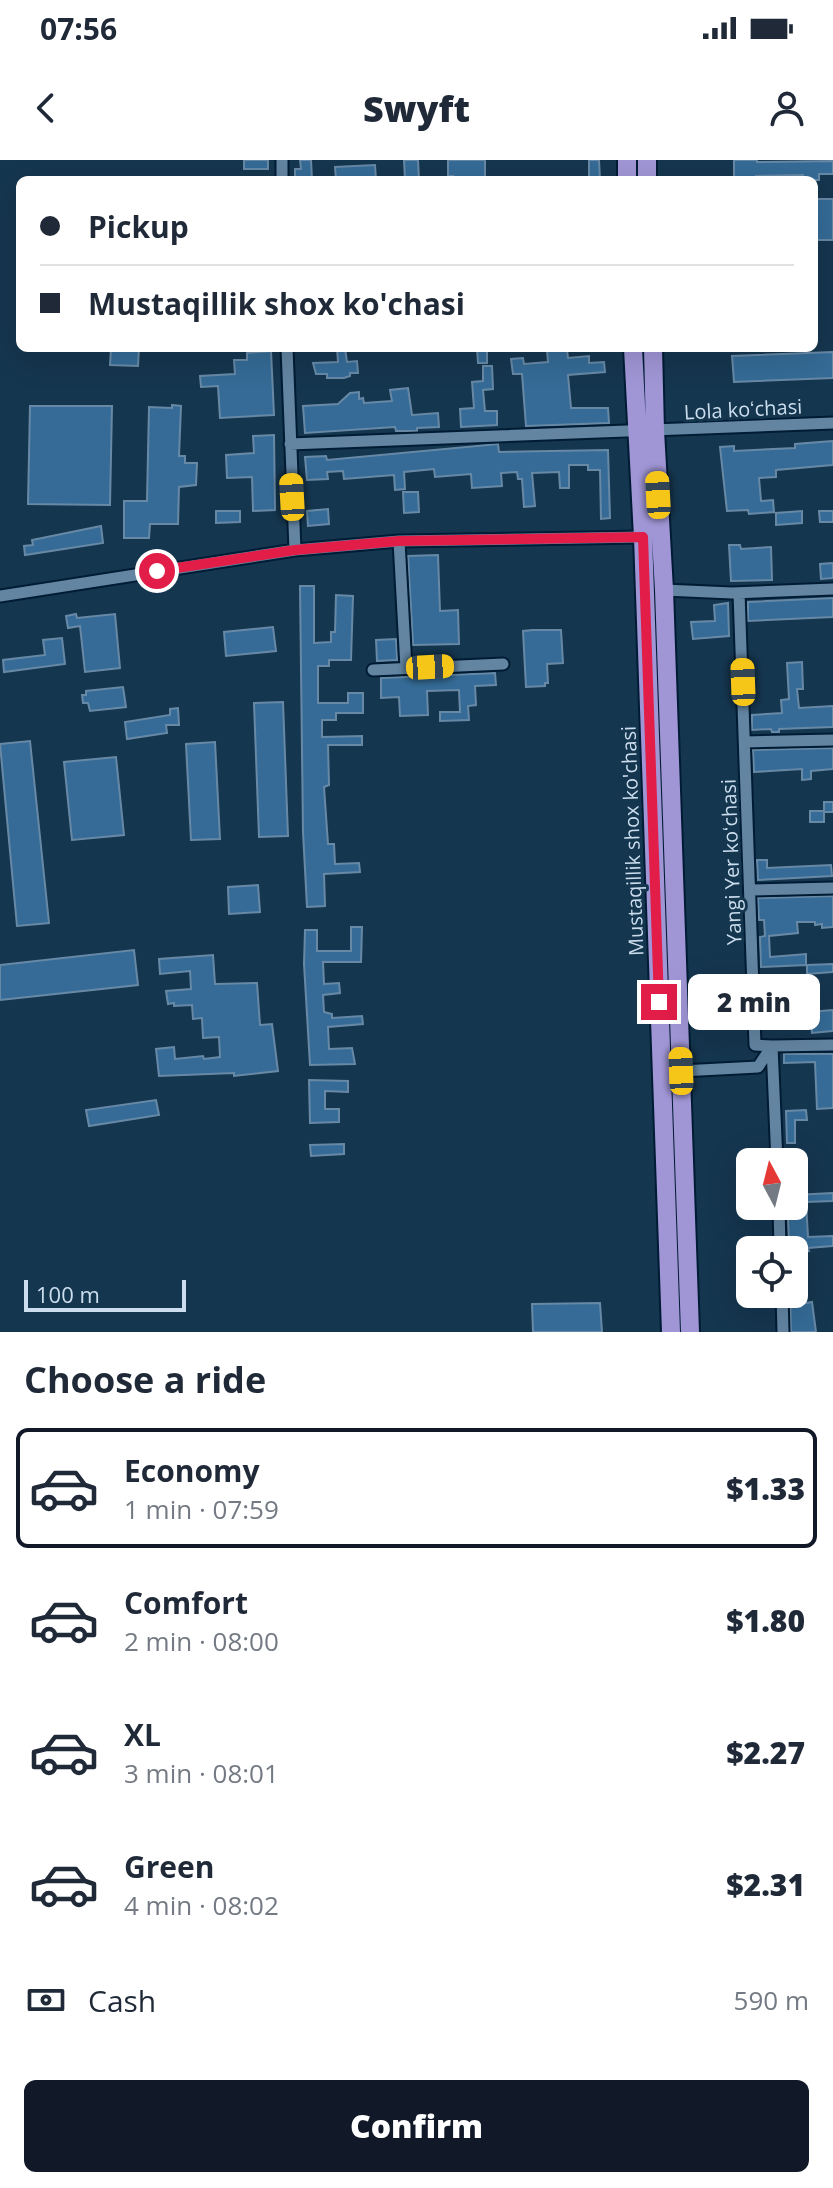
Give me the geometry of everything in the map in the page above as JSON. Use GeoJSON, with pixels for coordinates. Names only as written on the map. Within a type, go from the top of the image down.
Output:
{"type":"FeatureCollection","features":[{"type":"Feature","properties":{"kind":"main road","name":"Mustaqillik shox ko'chasi"},"geometry":{"type":"LineString","coordinates":[[634,352],[664,590],[690,1332]]}},
{"type":"Feature","properties":{"kind":"main road","name":"Mustaqillik shox ko'chasi"},"geometry":{"type":"LineString","coordinates":[[653,352],[645,432],[643,537],[671,1332]]}},
{"type":"Feature","properties":{"kind":"main road"},"geometry":{"type":"LineString","coordinates":[[655,884],[675,883]]}},
{"type":"Feature","properties":{"kind":"street"},"geometry":{"type":"LineString","coordinates":[[287,352],[295,550]]}},
{"type":"Feature","properties":{"kind":"street","name":"Lola koʻchasi"},"geometry":{"type":"LineString","coordinates":[[290,444],[833,423]]}},
{"type":"Feature","properties":{"kind":"street"},"geometry":{"type":"LineString","coordinates":[[0,596],[295,550],[399,541],[643,537]]}},
{"type":"Feature","properties":{"kind":"street"},"geometry":{"type":"LineString","coordinates":[[399,541],[406,668]]}},
{"type":"Feature","properties":{"kind":"street"},"geometry":{"type":"LineString","coordinates":[[664,590],[739,593],[833,589]]}},
{"type":"Feature","properties":{"kind":"street","name":"Yangi Yer koʻchasi"},"geometry":{"type":"LineString","coordinates":[[739,593],[755,1045],[772,1046]]}},
{"type":"Feature","properties":{"kind":"street"},"geometry":{"type":"LineString","coordinates":[[373,670],[503,664]]}},
{"type":"Feature","properties":{"kind":"street"},"geometry":{"type":"LineString","coordinates":[[745,742],[833,740]]}},
{"type":"Feature","properties":{"kind":"street"},"geometry":{"type":"LineString","coordinates":[[751,890],[833,888]]}},
{"type":"Feature","properties":{"kind":"street"},"geometry":{"type":"LineString","coordinates":[[772,1046],[833,1045]]}},
{"type":"Feature","properties":{"kind":"street"},"geometry":{"type":"LineString","coordinates":[[681,1071],[758,1067],[772,1046]]}},
{"type":"Feature","properties":{"kind":"street"},"geometry":{"type":"LineString","coordinates":[[772,1046],[776,1148]]}},
{"type":"Feature","properties":{"kind":"street"},"geometry":{"type":"LineString","coordinates":[[782,1308],[783,1332]]}},
{"type":"Feature","properties":{"kind":"building"},"geometry":{"type":"Polygon","coordinates":[[[244,160],[268,160],[268,169],[244,169],[244,160]]]}},
{"type":"Feature","properties":{"kind":"building"},"geometry":{"type":"Polygon","coordinates":[[[300,160],[311,160],[312,176],[295,176],[295,169],[301,169],[300,160]]]}},
{"type":"Feature","properties":{"kind":"building"},"geometry":{"type":"Polygon","coordinates":[[[404,160],[418,160],[419,176],[405,176],[404,160]]]}},
{"type":"Feature","properties":{"kind":"building"},"geometry":{"type":"Polygon","coordinates":[[[448,160],[485,160],[485,176],[448,176],[448,160]]]}},
{"type":"Feature","properties":{"kind":"building"},"geometry":{"type":"Polygon","coordinates":[[[589,160],[599,160],[600,176],[589,176],[589,160]]]}},
{"type":"Feature","properties":{"kind":"building"},"geometry":{"type":"Polygon","coordinates":[[[734,160],[833,161],[833,174],[819,174],[819,180],[818,176],[803,175],[734,176],[734,160]]]}},
{"type":"Feature","properties":{"kind":"building"},"geometry":{"type":"Polygon","coordinates":[[[375,165],[376,176],[336,176],[335,167],[375,165]]]}},
{"type":"Feature","properties":{"kind":"building"},"geometry":{"type":"Polygon","coordinates":[[[818,199],[833,199],[833,240],[818,240],[818,199]]]}},
{"type":"Feature","properties":{"kind":"building"},"geometry":{"type":"Polygon","coordinates":[[[111,352],[139,352],[138,366],[110,365],[111,352]]]}},
{"type":"Feature","properties":{"kind":"building"},"geometry":{"type":"Polygon","coordinates":[[[271,352],[274,415],[220,418],[218,386],[201,387],[200,376],[235,374],[234,360],[247,360],[247,353],[271,352]]]}},
{"type":"Feature","properties":{"kind":"building"},"geometry":{"type":"Polygon","coordinates":[[[337,352],[346,352],[347,362],[357,361],[358,373],[350,373],[344,378],[327,378],[327,374],[316,374],[313,363],[338,362],[337,352]]]}},
{"type":"Feature","properties":{"kind":"building"},"geometry":{"type":"Polygon","coordinates":[[[477,352],[487,352],[487,363],[478,363],[477,352]]]}},
{"type":"Feature","properties":{"kind":"building"},"geometry":{"type":"Polygon","coordinates":[[[547,352],[567,352],[568,358],[589,356],[589,363],[604,362],[605,372],[568,375],[571,408],[608,408],[609,423],[526,426],[522,374],[513,374],[511,359],[523,358],[524,364],[548,362],[547,352]]]}},
{"type":"Feature","properties":{"kind":"building"},"geometry":{"type":"Polygon","coordinates":[[[833,352],[833,378],[734,382],[732,356],[833,352]]]}},
{"type":"Feature","properties":{"kind":"building"},"geometry":{"type":"Polygon","coordinates":[[[483,366],[492,366],[493,389],[483,390],[485,411],[497,411],[497,425],[461,427],[460,409],[474,408],[472,382],[483,381],[483,366]]]}},
{"type":"Feature","properties":{"kind":"building"},"geometry":{"type":"Polygon","coordinates":[[[408,388],[412,415],[438,413],[439,427],[417,428],[417,431],[396,431],[395,427],[305,433],[303,406],[338,404],[350,393],[359,392],[359,399],[363,398],[364,403],[392,401],[390,390],[408,388]]]}},
{"type":"Feature","properties":{"kind":"building"},"geometry":{"type":"Polygon","coordinates":[[[172,405],[181,406],[179,456],[185,456],[185,463],[197,463],[196,485],[179,487],[178,524],[150,524],[149,538],[124,538],[124,501],[147,501],[149,407],[172,408],[172,405]]]}},
{"type":"Feature","properties":{"kind":"building"},"geometry":{"type":"Polygon","coordinates":[[[30,406],[112,406],[110,505],[28,504],[30,406]]]}},
{"type":"Feature","properties":{"kind":"building"},"geometry":{"type":"Polygon","coordinates":[[[274,435],[275,510],[253,511],[252,477],[227,478],[226,455],[254,453],[253,436],[274,435]]]}},
{"type":"Feature","properties":{"kind":"building"},"geometry":{"type":"Polygon","coordinates":[[[833,441],[833,465],[776,470],[776,477],[759,478],[761,501],[773,500],[774,512],[749,514],[748,510],[727,511],[720,447],[734,446],[734,451],[795,448],[795,444],[833,441]]]}},
{"type":"Feature","properties":{"kind":"building"},"geometry":{"type":"Polygon","coordinates":[[[498,444],[499,452],[608,450],[610,518],[601,519],[600,470],[588,470],[588,465],[569,465],[569,488],[560,488],[559,472],[532,473],[535,506],[524,507],[522,479],[518,479],[517,472],[501,473],[502,486],[472,488],[471,474],[435,477],[434,469],[404,472],[405,489],[395,490],[394,475],[344,479],[343,471],[327,472],[328,479],[307,480],[305,457],[326,456],[327,460],[498,444]]]}},
{"type":"Feature","properties":{"kind":"building"},"geometry":{"type":"Polygon","coordinates":[[[403,492],[418,492],[419,512],[404,513],[403,492]]]}},
{"type":"Feature","properties":{"kind":"building"},"geometry":{"type":"Polygon","coordinates":[[[328,509],[329,524],[308,526],[307,511],[328,509]]]}},
{"type":"Feature","properties":{"kind":"building"},"geometry":{"type":"Polygon","coordinates":[[[216,511],[240,511],[240,522],[216,523],[216,511]]]}},
{"type":"Feature","properties":{"kind":"building"},"geometry":{"type":"Polygon","coordinates":[[[802,511],[802,523],[776,525],[776,513],[802,511]]]}},
{"type":"Feature","properties":{"kind":"building"},"geometry":{"type":"Polygon","coordinates":[[[819,511],[833,511],[833,522],[820,522],[819,511]]]}},
{"type":"Feature","properties":{"kind":"building"},"geometry":{"type":"Polygon","coordinates":[[[101,526],[103,543],[25,555],[24,546],[33,545],[32,540],[101,526]]]}},
{"type":"Feature","properties":{"kind":"building"},"geometry":{"type":"Polygon","coordinates":[[[729,545],[740,545],[741,549],[771,547],[772,580],[731,581],[729,545]]]}},
{"type":"Feature","properties":{"kind":"building"},"geometry":{"type":"Polygon","coordinates":[[[438,555],[440,611],[458,610],[459,644],[413,645],[408,556],[438,555]]]}},
{"type":"Feature","properties":{"kind":"building"},"geometry":{"type":"Polygon","coordinates":[[[833,563],[833,578],[821,579],[820,564],[833,563]]]}},
{"type":"Feature","properties":{"kind":"building"},"geometry":{"type":"Polygon","coordinates":[[[300,586],[314,586],[314,643],[331,642],[331,632],[335,632],[336,595],[353,596],[351,660],[329,660],[329,666],[318,666],[318,703],[348,703],[348,693],[363,693],[363,713],[336,713],[336,720],[322,720],[322,737],[362,736],[362,745],[328,745],[329,785],[324,787],[328,844],[334,844],[335,864],[359,863],[360,872],[324,874],[325,906],[307,907],[303,832],[300,586]]]}},
{"type":"Feature","properties":{"kind":"building"},"geometry":{"type":"Polygon","coordinates":[[[833,598],[833,617],[748,621],[748,602],[833,598]]]}},
{"type":"Feature","properties":{"kind":"building"},"geometry":{"type":"Polygon","coordinates":[[[728,603],[729,636],[693,639],[691,622],[715,621],[714,605],[728,603]]]}},
{"type":"Feature","properties":{"kind":"building"},"geometry":{"type":"Polygon","coordinates":[[[76,614],[77,618],[115,614],[120,668],[85,672],[80,626],[68,628],[66,616],[76,614]]]}},
{"type":"Feature","properties":{"kind":"building"},"geometry":{"type":"Polygon","coordinates":[[[273,627],[276,651],[226,656],[224,632],[273,627]]]}},
{"type":"Feature","properties":{"kind":"building"},"geometry":{"type":"Polygon","coordinates":[[[561,630],[563,663],[547,664],[548,683],[545,686],[526,687],[523,631],[561,630]]]}},
{"type":"Feature","properties":{"kind":"building"},"geometry":{"type":"Polygon","coordinates":[[[62,638],[65,664],[4,672],[3,660],[45,655],[43,640],[62,638]]]}},
{"type":"Feature","properties":{"kind":"building"},"geometry":{"type":"Polygon","coordinates":[[[396,639],[397,660],[377,661],[376,640],[396,639]]]}},
{"type":"Feature","properties":{"kind":"building"},"geometry":{"type":"Polygon","coordinates":[[[802,662],[803,689],[797,689],[799,708],[833,706],[833,727],[779,729],[779,732],[772,732],[771,729],[752,730],[752,715],[782,713],[781,700],[789,699],[787,663],[802,662]]]}},
{"type":"Feature","properties":{"kind":"building"},"geometry":{"type":"Polygon","coordinates":[[[495,673],[496,685],[475,686],[476,705],[468,706],[469,720],[440,721],[440,712],[460,712],[459,690],[427,691],[428,715],[400,716],[399,697],[381,698],[381,678],[495,673]]]}},
{"type":"Feature","properties":{"kind":"building"},"geometry":{"type":"Polygon","coordinates":[[[123,687],[126,707],[90,711],[88,703],[83,703],[82,695],[86,695],[86,691],[123,687]]]}},
{"type":"Feature","properties":{"kind":"building"},"geometry":{"type":"Polygon","coordinates":[[[283,702],[288,836],[259,837],[254,703],[283,702]]]}},
{"type":"Feature","properties":{"kind":"building"},"geometry":{"type":"Polygon","coordinates":[[[178,708],[179,725],[166,725],[167,733],[127,739],[125,722],[170,715],[170,709],[178,708]]]}},
{"type":"Feature","properties":{"kind":"building"},"geometry":{"type":"Polygon","coordinates":[[[30,741],[49,923],[17,926],[0,744],[30,741]]]}},
{"type":"Feature","properties":{"kind":"building"},"geometry":{"type":"Polygon","coordinates":[[[215,742],[220,839],[191,840],[186,744],[215,742]]]}},
{"type":"Feature","properties":{"kind":"building"},"geometry":{"type":"Polygon","coordinates":[[[833,748],[833,769],[811,771],[811,779],[802,780],[802,769],[754,772],[753,750],[833,748]]]}},
{"type":"Feature","properties":{"kind":"building"},"geometry":{"type":"Polygon","coordinates":[[[116,757],[124,835],[72,840],[64,762],[116,757]]]}},
{"type":"Feature","properties":{"kind":"building"},"geometry":{"type":"Polygon","coordinates":[[[824,802],[833,802],[833,812],[824,812],[824,822],[810,822],[810,811],[824,811],[824,802]]]}},
{"type":"Feature","properties":{"kind":"building"},"geometry":{"type":"Polygon","coordinates":[[[757,860],[767,860],[767,868],[831,865],[832,876],[758,880],[757,860]]]}},
{"type":"Feature","properties":{"kind":"building"},"geometry":{"type":"Polygon","coordinates":[[[258,885],[260,912],[229,914],[228,887],[258,885]]]}},
{"type":"Feature","properties":{"kind":"building"},"geometry":{"type":"Polygon","coordinates":[[[833,896],[833,927],[822,928],[822,924],[815,925],[815,922],[797,922],[798,933],[769,936],[770,957],[806,954],[806,965],[761,967],[760,937],[765,936],[764,920],[759,920],[758,898],[833,896]]]}},
{"type":"Feature","properties":{"kind":"building"},"geometry":{"type":"Polygon","coordinates":[[[351,927],[362,927],[361,962],[323,962],[324,984],[339,983],[340,993],[323,995],[324,1012],[332,1014],[332,1018],[362,1016],[363,1024],[328,1027],[329,1049],[352,1048],[355,1064],[310,1065],[305,930],[317,930],[317,951],[351,951],[351,927]]]}},
{"type":"Feature","properties":{"kind":"building"},"geometry":{"type":"Polygon","coordinates":[[[134,950],[138,985],[0,1000],[0,965],[134,950]]]}},
{"type":"Feature","properties":{"kind":"building"},"geometry":{"type":"Polygon","coordinates":[[[213,955],[215,984],[257,983],[260,1025],[272,1024],[278,1071],[234,1076],[234,1073],[159,1076],[156,1049],[174,1047],[175,1059],[220,1057],[219,1037],[203,1038],[202,1018],[193,1019],[192,1005],[168,1004],[166,991],[191,989],[190,971],[160,974],[159,959],[213,955]]]}},
{"type":"Feature","properties":{"kind":"building"},"geometry":{"type":"Polygon","coordinates":[[[833,964],[833,972],[807,974],[807,965],[833,964]]]}},
{"type":"Feature","properties":{"kind":"building"},"geometry":{"type":"Polygon","coordinates":[[[833,1010],[833,1031],[812,1033],[810,1012],[833,1010]]]}},
{"type":"Feature","properties":{"kind":"building"},"geometry":{"type":"Polygon","coordinates":[[[784,1054],[833,1054],[833,1108],[817,1109],[815,1062],[784,1063],[784,1054]]]}},
{"type":"Feature","properties":{"kind":"building"},"geometry":{"type":"Polygon","coordinates":[[[309,1080],[348,1081],[348,1092],[325,1091],[325,1109],[339,1109],[339,1122],[310,1123],[309,1080]]]}},
{"type":"Feature","properties":{"kind":"building"},"geometry":{"type":"Polygon","coordinates":[[[156,1100],[159,1115],[89,1126],[86,1110],[156,1100]]]}},
{"type":"Feature","properties":{"kind":"building"},"geometry":{"type":"Polygon","coordinates":[[[806,1110],[807,1120],[795,1120],[795,1143],[787,1143],[786,1111],[806,1110]]]}},
{"type":"Feature","properties":{"kind":"building"},"geometry":{"type":"Polygon","coordinates":[[[344,1144],[344,1154],[311,1156],[310,1145],[344,1144]]]}},
{"type":"Feature","properties":{"kind":"building"},"geometry":{"type":"Polygon","coordinates":[[[833,1193],[833,1201],[808,1202],[808,1194],[833,1193]]]}},
{"type":"Feature","properties":{"kind":"building"},"geometry":{"type":"Polygon","coordinates":[[[788,1220],[807,1220],[808,1236],[789,1236],[788,1220]]]}},
{"type":"Feature","properties":{"kind":"building"},"geometry":{"type":"Polygon","coordinates":[[[833,1236],[833,1246],[808,1248],[808,1237],[833,1236]]]}},
{"type":"Feature","properties":{"kind":"building"},"geometry":{"type":"Polygon","coordinates":[[[812,1302],[816,1332],[791,1332],[790,1308],[808,1308],[808,1303],[812,1302]]]}},
{"type":"Feature","properties":{"kind":"building"},"geometry":{"type":"Polygon","coordinates":[[[600,1303],[602,1332],[533,1332],[532,1304],[600,1303]]]}},
{"type":"Feature","properties":{"kind":"route"},"geometry":{"type":"LineString","coordinates":[[157,571],[295,550],[399,541],[643,537],[659,1002]]}}]}
